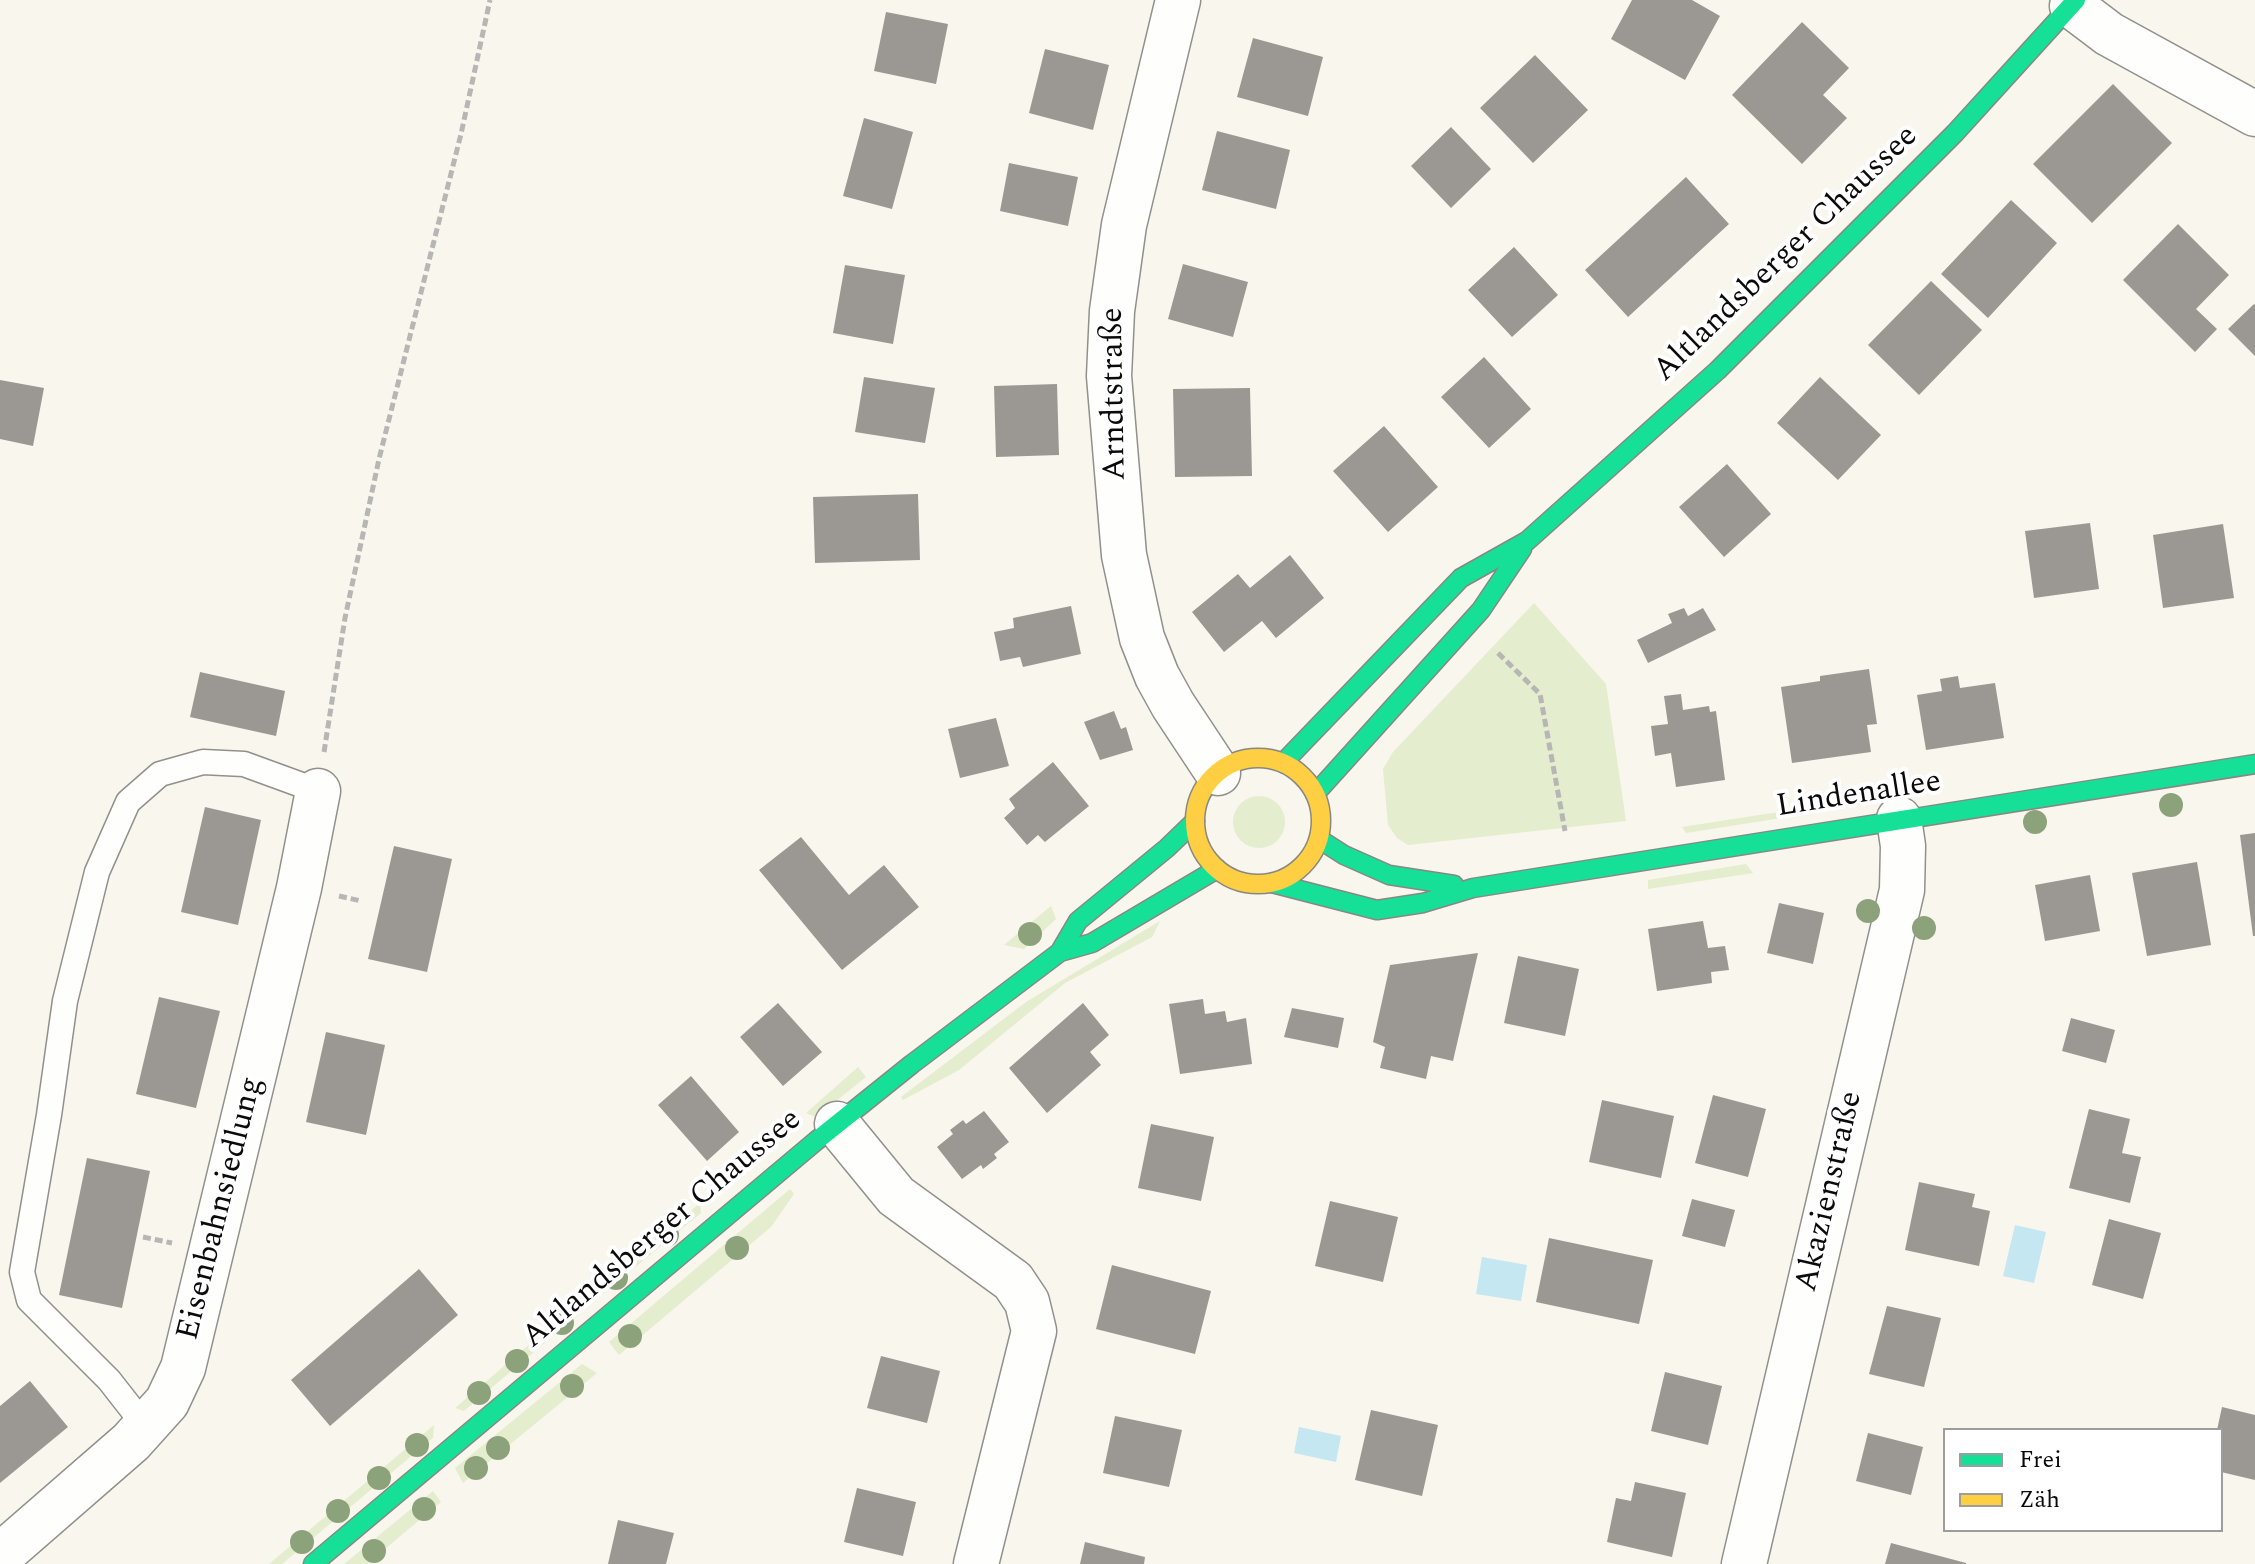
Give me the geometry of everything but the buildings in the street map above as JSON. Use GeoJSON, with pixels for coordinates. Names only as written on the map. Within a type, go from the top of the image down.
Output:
{"type":"FeatureCollection","features":[{"type":"Feature","properties":{"kind":"main road","name":"Altlandsberger Chaussee"},"geometry":{"type":"LineString","coordinates":[[1283,763],[1461,578],[1527,541],[1718,370],[1955,133],[2074,3]]}},
{"type":"Feature","properties":{"kind":"main road","name":"Altlandsberger Chaussee"},"geometry":{"type":"LineString","coordinates":[[1315,794],[1481,610],[1527,541]]}},
{"type":"Feature","properties":{"kind":"main road"},"geometry":{"type":"LineString","coordinates":[[1195,821],[1201,847],[1217,869],[1233,879],[1252,884],[1272,883],[1288,877],[1301,867],[1319,839],[1321,824],[1315,794],[1295,770],[1266,758],[1232,763],[1218,773]]}},
{"type":"Feature","properties":{"kind":"main road","name":"Lindenallee"},"geometry":{"type":"LineString","coordinates":[[1272,883],[1377,910],[1423,903],[1473,888],[2255,764]]}},
{"type":"Feature","properties":{"kind":"main road","name":"Altlandsberger Chaussee"},"geometry":{"type":"LineString","coordinates":[[1060,952],[1078,921],[1195,821],[1198,803],[1206,786],[1218,773]]}},
{"type":"Feature","properties":{"kind":"main road","name":"Lindenallee"},"geometry":{"type":"LineString","coordinates":[[1319,839],[1344,855],[1389,875],[1473,888]]}},
{"type":"Feature","properties":{"kind":"main road","name":"Altlandsberger Chaussee"},"geometry":{"type":"LineString","coordinates":[[313,1564],[912,1064],[1060,952],[1092,943],[1217,869]]}},
{"type":"Feature","properties":{"kind":"street","name":"Arndtstraße"},"geometry":{"type":"LineString","coordinates":[[1178,0],[1124,225],[1112,311],[1109,376],[1124,555],[1142,638],[1173,705],[1218,773]]}},
{"type":"Feature","properties":{"kind":"street"},"geometry":{"type":"LineString","coordinates":[[2074,3],[2109,34],[2255,114]]}},
{"type":"Feature","properties":{"kind":"street","name":"Eisenbahnsiedlung"},"geometry":{"type":"LineString","coordinates":[[0,1556],[131,1442],[167,1402],[183,1368],[299,888],[318,791]]}},
{"type":"Feature","properties":{"kind":"street","name":"Akazienstraße"},"geometry":{"type":"LineString","coordinates":[[1744,1564],[1902,890],[1903,846],[1899,819]]}},
{"type":"Feature","properties":{"kind":"street"},"geometry":{"type":"LineString","coordinates":[[837,1124],[896,1196],[1013,1281],[1027,1302],[1034,1331],[976,1564]]}},
{"type":"Feature","properties":{"kind":"lane"},"geometry":{"type":"LineString","coordinates":[[145,1426],[109,1380],[29,1300],[22,1272],[65,1001],[97,872],[128,802],[160,774],[203,762],[244,764],[318,791]]}},
{"type":"Feature","properties":{"kind":"path"},"geometry":{"type":"LineString","coordinates":[[318,791],[345,618],[379,459],[461,134],[490,0]]}},
{"type":"Feature","properties":{"kind":"path"},"geometry":{"type":"LineString","coordinates":[[1487,643],[1540,694],[1566,836]]}},
{"type":"Feature","properties":{"kind":"green space"},"geometry":{"type":"Polygon","coordinates":[[[1534,603],[1606,684],[1626,821],[1408,845],[1397,838],[1388,825],[1383,769],[1393,752],[1534,603]]]}},
{"type":"Feature","properties":{"kind":"green space"},"geometry":{"type":"Polygon","coordinates":[[[1259,796],[1277,804],[1285,822],[1277,840],[1259,848],[1241,840],[1233,822],[1241,804],[1259,796]]]}},
{"type":"Feature","properties":{"kind":"green space"},"geometry":{"type":"Polygon","coordinates":[[[1812,810],[1813,813],[1686,833],[1682,827],[1772,813],[1812,810]]]}},
{"type":"Feature","properties":{"kind":"green space"},"geometry":{"type":"Polygon","coordinates":[[[1746,864],[1753,873],[1648,889],[1648,880],[1746,864]]]}},
{"type":"Feature","properties":{"kind":"green space"},"geometry":{"type":"Polygon","coordinates":[[[1051,906],[1056,919],[1024,949],[1004,945],[1051,906]]]}},
{"type":"Feature","properties":{"kind":"green space"},"geometry":{"type":"Polygon","coordinates":[[[1160,921],[1152,937],[1065,983],[959,1070],[903,1100],[901,1097],[1026,1002],[1160,921]]]}},
{"type":"Feature","properties":{"kind":"green space"},"geometry":{"type":"Polygon","coordinates":[[[858,1067],[866,1077],[816,1117],[806,1113],[858,1067]]]}},
{"type":"Feature","properties":{"kind":"green space"},"geometry":{"type":"Polygon","coordinates":[[[790,1189],[794,1194],[771,1227],[619,1355],[609,1342],[790,1189]]]}},
{"type":"Feature","properties":{"kind":"green space"},"geometry":{"type":"Polygon","coordinates":[[[700,1203],[701,1213],[588,1306],[583,1299],[700,1203]]]}},
{"type":"Feature","properties":{"kind":"green space"},"geometry":{"type":"Polygon","coordinates":[[[573,1307],[579,1314],[464,1411],[455,1408],[573,1307]]]}},
{"type":"Feature","properties":{"kind":"green space"},"geometry":{"type":"Polygon","coordinates":[[[582,1364],[597,1373],[463,1483],[455,1468],[582,1364]]]}},
{"type":"Feature","properties":{"kind":"green space"},"geometry":{"type":"Polygon","coordinates":[[[434,1425],[433,1438],[282,1564],[269,1564],[434,1425]]]}},
{"type":"Feature","properties":{"kind":"green space"},"geometry":{"type":"Polygon","coordinates":[[[433,1491],[441,1502],[367,1564],[344,1564],[433,1491]]]}},
{"type":"Feature","properties":{"kind":"water"},"geometry":{"type":"Polygon","coordinates":[[[2015,1225],[2046,1232],[2034,1283],[2003,1276],[2015,1225]]]}},
{"type":"Feature","properties":{"kind":"water"},"geometry":{"type":"Polygon","coordinates":[[[1482,1257],[1527,1265],[1521,1301],[1476,1294],[1482,1257]]]}},
{"type":"Feature","properties":{"kind":"water"},"geometry":{"type":"Polygon","coordinates":[[[1299,1427],[1341,1436],[1336,1462],[1294,1453],[1299,1427]]]}},
{"type":"Feature","properties":{"kind":"traffic: fast"},"geometry":{"type":"LineString","coordinates":[[1283,763],[1461,578],[1527,541],[1718,370],[1955,133],[2076,0]]}},
{"type":"Feature","properties":{"kind":"traffic: fast"},"geometry":{"type":"LineString","coordinates":[[1315,794],[1481,610],[1522,549]]}},
{"type":"Feature","properties":{"kind":"traffic: fast"},"geometry":{"type":"LineString","coordinates":[[1272,883],[1377,910],[1423,903],[1473,888],[2255,764]]}},
{"type":"Feature","properties":{"kind":"traffic: fast"},"geometry":{"type":"LineString","coordinates":[[1061,950],[1078,921],[1195,821]]}},
{"type":"Feature","properties":{"kind":"traffic: fast"},"geometry":{"type":"LineString","coordinates":[[1319,839],[1344,855],[1389,875],[1454,885]]}},
{"type":"Feature","properties":{"kind":"traffic: fast"},"geometry":{"type":"LineString","coordinates":[[313,1564],[816,1141],[912,1064],[1060,952],[1092,943],[1217,869]]}},
{"type":"Feature","properties":{"kind":"traffic: slow"},"geometry":{"type":"LineString","coordinates":[[1258,758],[1282,763],[1302,777],[1316,797],[1321,821],[1316,845],[1302,865],[1282,879],[1258,884],[1234,879],[1214,865],[1200,845],[1195,821],[1200,797],[1214,777],[1234,763],[1258,758]]}}]}
